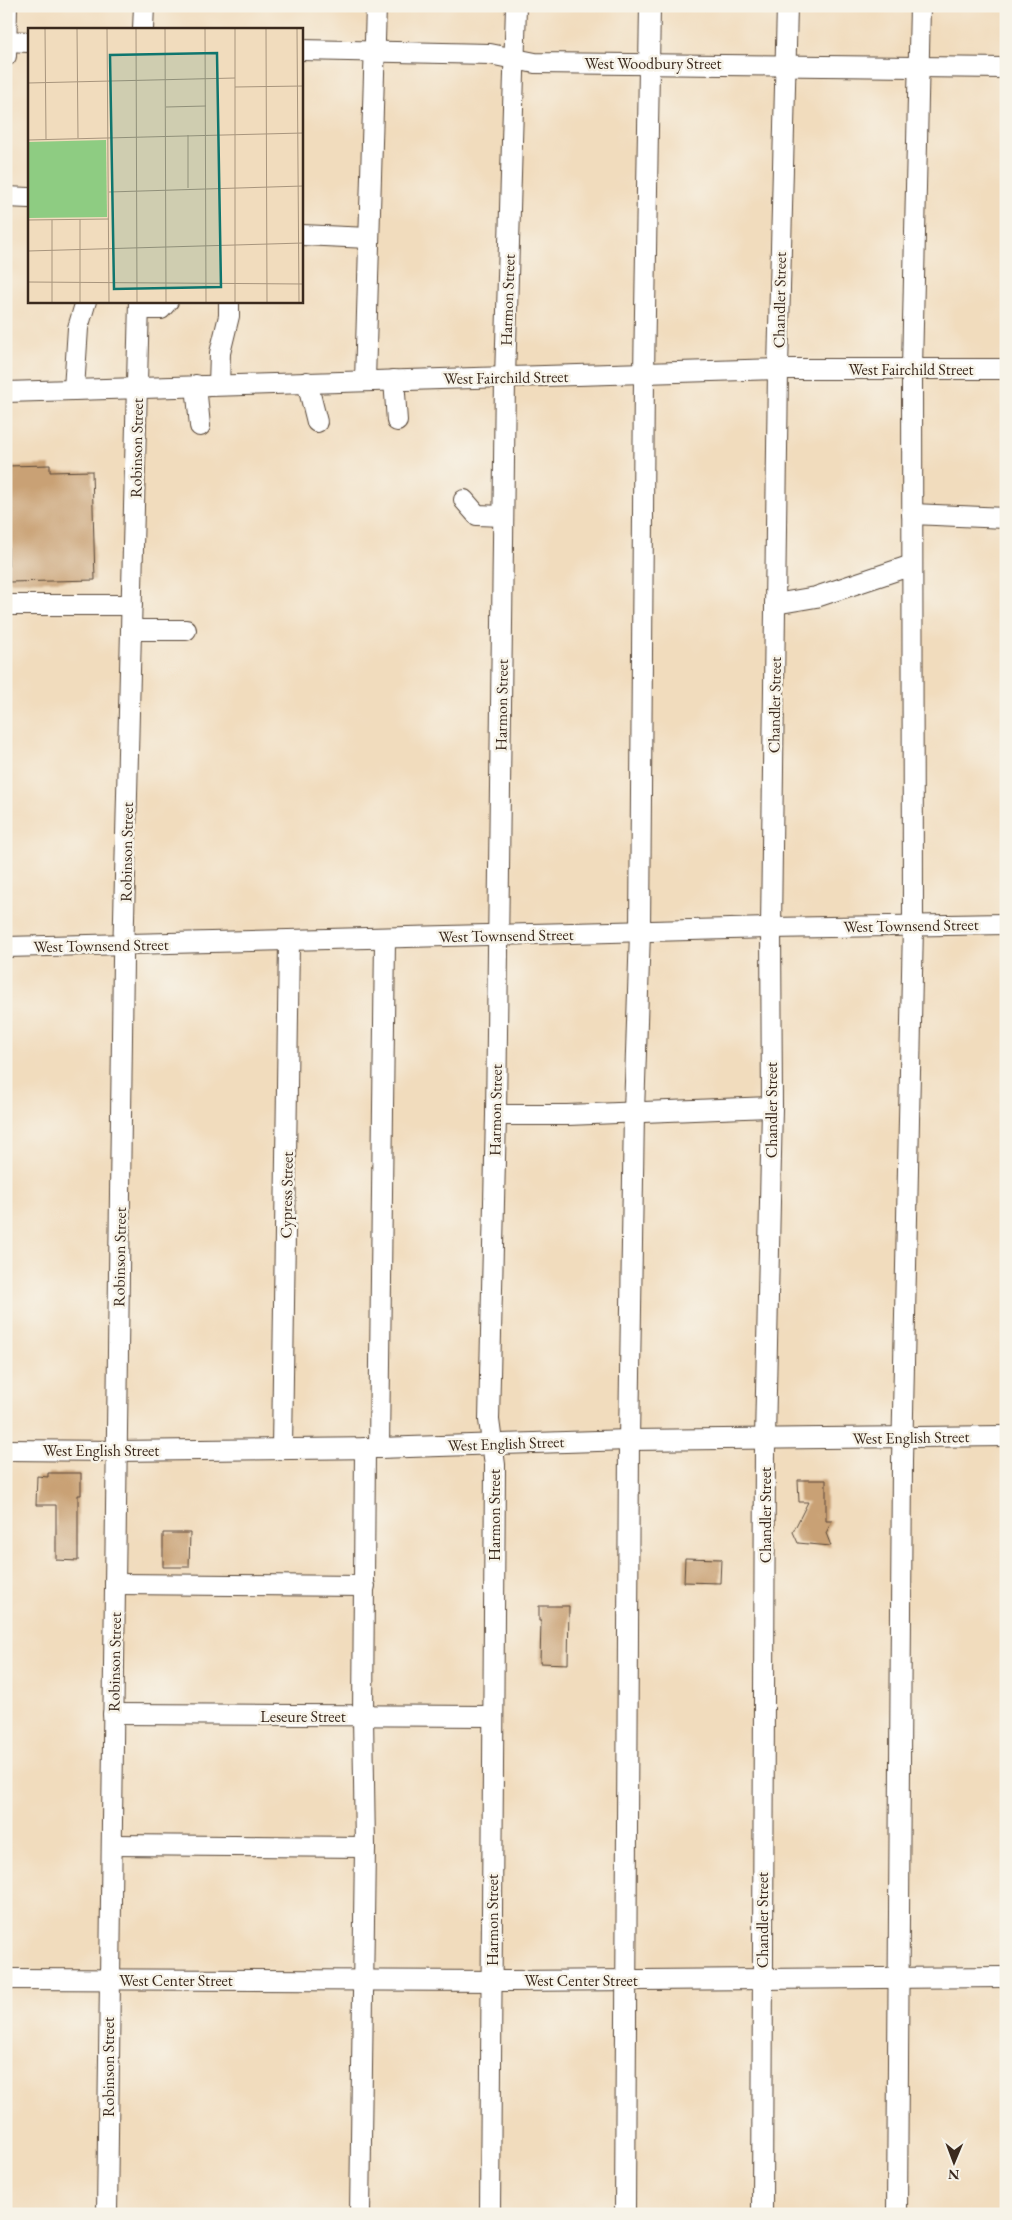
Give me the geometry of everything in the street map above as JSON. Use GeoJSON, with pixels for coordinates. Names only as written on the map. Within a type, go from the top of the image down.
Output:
{"type":"FeatureCollection","features":[{"type":"Feature","properties":{"kind":"street"},"geometry":{"type":"LineString","coordinates":[[7,6],[7,46],[28,42]]}},
{"type":"Feature","properties":{"kind":"street"},"geometry":{"type":"LineString","coordinates":[[143,28],[144,6]]}},
{"type":"Feature","properties":{"kind":"street"},"geometry":{"type":"LineString","coordinates":[[366,381],[376,6]]}},
{"type":"Feature","properties":{"kind":"street","name":"Harmon Street"},"geometry":{"type":"LineString","coordinates":[[490,2214],[495,1465],[489,1420],[496,1115],[505,378],[516,6]]}},
{"type":"Feature","properties":{"kind":"street"},"geometry":{"type":"LineString","coordinates":[[625,2214],[629,1440],[634,1112],[640,932],[644,374],[650,6]]}},
{"type":"Feature","properties":{"kind":"street","name":"Chandler Street"},"geometry":{"type":"LineString","coordinates":[[762,2214],[765,1439],[772,1107],[771,928],[778,369],[787,6]]}},
{"type":"Feature","properties":{"kind":"street"},"geometry":{"type":"LineString","coordinates":[[897,2214],[903,1438],[912,925],[912,369],[920,6]]}},
{"type":"Feature","properties":{"kind":"street","name":"West Woodbury Street"},"geometry":{"type":"LineString","coordinates":[[302,50],[490,54],[535,63],[1006,68]]}},
{"type":"Feature","properties":{"kind":"street"},"geometry":{"type":"LineString","coordinates":[[6,197],[28,198]]}},
{"type":"Feature","properties":{"kind":"street"},"geometry":{"type":"LineString","coordinates":[[302,235],[369,238]]}},
{"type":"Feature","properties":{"kind":"street"},"geometry":{"type":"LineString","coordinates":[[74,389],[78,328],[86,302]]}},
{"type":"Feature","properties":{"kind":"street"},"geometry":{"type":"LineString","coordinates":[[139,305],[161,309],[167,302]]}},
{"type":"Feature","properties":{"kind":"street"},"geometry":{"type":"LineString","coordinates":[[219,385],[220,353],[229,316],[229,302]]}},
{"type":"Feature","properties":{"kind":"street","name":"Robinson Street"},"geometry":{"type":"LineString","coordinates":[[107,2214],[124,945],[139,305]]}},
{"type":"Feature","properties":{"kind":"street","name":"West Fairchild Street"},"geometry":{"type":"LineString","coordinates":[[6,392],[778,369],[1006,369]]}},
{"type":"Feature","properties":{"kind":"street"},"geometry":{"type":"LineString","coordinates":[[394,380],[397,421]]}},
{"type":"Feature","properties":{"kind":"street"},"geometry":{"type":"LineString","coordinates":[[307,382],[318,422]]}},
{"type":"Feature","properties":{"kind":"street"},"geometry":{"type":"LineString","coordinates":[[196,385],[200,426]]}},
{"type":"Feature","properties":{"kind":"street"},"geometry":{"type":"LineString","coordinates":[[464,500],[477,515],[503,516]]}},
{"type":"Feature","properties":{"kind":"street"},"geometry":{"type":"LineString","coordinates":[[912,514],[1006,518]]}},
{"type":"Feature","properties":{"kind":"street"},"geometry":{"type":"LineString","coordinates":[[775,604],[816,598],[912,565]]}},
{"type":"Feature","properties":{"kind":"street"},"geometry":{"type":"LineString","coordinates":[[6,605],[132,605]]}},
{"type":"Feature","properties":{"kind":"street"},"geometry":{"type":"LineString","coordinates":[[131,630],[186,630]]}},
{"type":"Feature","properties":{"kind":"street","name":"West Townsend Street"},"geometry":{"type":"LineString","coordinates":[[6,947],[1006,924]]}},
{"type":"Feature","properties":{"kind":"street"},"geometry":{"type":"LineString","coordinates":[[360,2214],[364,1979],[365,1847],[363,1716],[365,1586],[372,1448],[385,938]]}},
{"type":"Feature","properties":{"kind":"street","name":"Cypress Street"},"geometry":{"type":"LineString","coordinates":[[282,1449],[289,941]]}},
{"type":"Feature","properties":{"kind":"street"},"geometry":{"type":"LineString","coordinates":[[496,1115],[772,1107]]}},
{"type":"Feature","properties":{"kind":"street","name":"West English Street"},"geometry":{"type":"LineString","coordinates":[[6,1450],[116,1451],[372,1448],[629,1440],[1006,1436]]}},
{"type":"Feature","properties":{"kind":"street"},"geometry":{"type":"LineString","coordinates":[[115,1584],[365,1586]]}},
{"type":"Feature","properties":{"kind":"street","name":"Leseure Street"},"geometry":{"type":"LineString","coordinates":[[113,1714],[492,1716]]}},
{"type":"Feature","properties":{"kind":"street"},"geometry":{"type":"LineString","coordinates":[[112,1845],[365,1847]]}},
{"type":"Feature","properties":{"kind":"street","name":"West Center Street"},"geometry":{"type":"LineString","coordinates":[[6,1980],[364,1979],[492,1981],[1006,1977]]}},
{"type":"Feature","properties":{"kind":"building"},"geometry":{"type":"Polygon","coordinates":[[[50,465],[50,472],[92,471],[95,580],[9,582],[6,466],[50,465]]]}},
{"type":"Feature","properties":{"kind":"building"},"geometry":{"type":"Polygon","coordinates":[[[48,1473],[81,1473],[81,1495],[78,1495],[78,1561],[56,1560],[56,1505],[36,1505],[37,1476],[48,1477],[48,1473]]]}},
{"type":"Feature","properties":{"kind":"building"},"geometry":{"type":"Polygon","coordinates":[[[798,1480],[826,1480],[826,1521],[832,1521],[826,1533],[831,1546],[798,1543],[793,1532],[808,1502],[799,1502],[798,1480]]]}},
{"type":"Feature","properties":{"kind":"building"},"geometry":{"type":"Polygon","coordinates":[[[163,1533],[190,1533],[189,1567],[163,1567],[163,1533]]]}},
{"type":"Feature","properties":{"kind":"building"},"geometry":{"type":"Polygon","coordinates":[[[685,1558],[721,1559],[720,1583],[684,1582],[685,1558]]]}},
{"type":"Feature","properties":{"kind":"building"},"geometry":{"type":"Polygon","coordinates":[[[539,1606],[569,1606],[568,1664],[540,1663],[541,1621],[539,1621],[539,1606]]]}}]}
